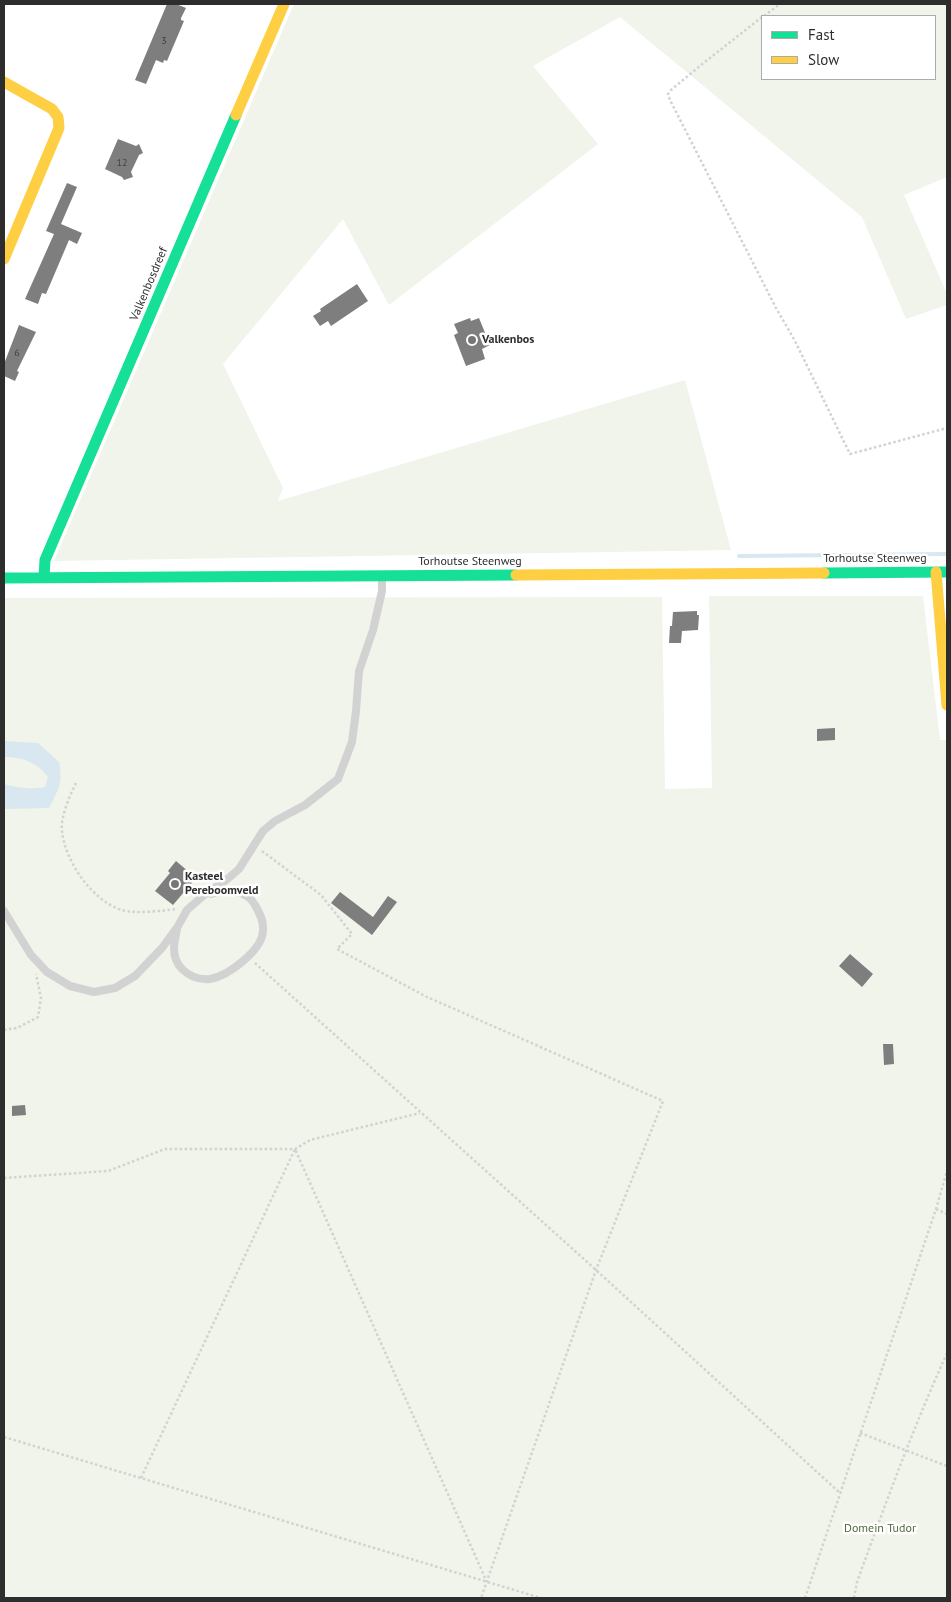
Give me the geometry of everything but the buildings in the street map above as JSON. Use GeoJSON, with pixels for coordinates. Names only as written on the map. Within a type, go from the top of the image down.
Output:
{"type":"FeatureCollection","features":[{"type":"Feature","properties":{"kind":"street","name":"Valkenbosdreef"},"geometry":{"type":"LineString","coordinates":[[44,577],[45,560],[284,4]]}},
{"type":"Feature","properties":{"kind":"street"},"geometry":{"type":"LineString","coordinates":[[4,82],[52,109],[59,120],[59,128],[4,259]]}},
{"type":"Feature","properties":{"kind":"street","name":"Torhoutse Steenweg"},"geometry":{"type":"LineString","coordinates":[[4,578],[942,572],[947,705]]}},
{"type":"Feature","properties":{"kind":"lane"},"geometry":{"type":"LineString","coordinates":[[4,910],[31,956],[47,972],[70,986],[94,992],[116,988],[135,976],[162,948],[187,910],[239,869],[263,831],[275,821],[305,805],[338,779],[352,742],[359,671],[375,620],[382,591],[382,577]]}},
{"type":"Feature","properties":{"kind":"lane"},"geometry":{"type":"LineString","coordinates":[[178,926],[174,954],[179,966],[188,975],[196,979],[210,979],[223,975],[248,957],[259,945],[264,930],[261,916],[253,900],[241,893],[223,890],[204,895]]}},
{"type":"Feature","properties":{"kind":"path"},"geometry":{"type":"LineString","coordinates":[[766,15],[780,4]]}},
{"type":"Feature","properties":{"kind":"path"},"geometry":{"type":"LineString","coordinates":[[761,19],[700,65],[671,90],[668,94],[670,100],[776,308],[796,340],[850,454],[947,428]]}},
{"type":"Feature","properties":{"kind":"path"},"geometry":{"type":"LineString","coordinates":[[76,783],[68,800],[61,830],[68,856],[84,882],[102,900],[123,910],[155,912],[178,909]]}},
{"type":"Feature","properties":{"kind":"path"},"geometry":{"type":"LineString","coordinates":[[254,845],[322,895],[352,934],[338,949],[427,998],[663,1101],[596,1270],[481,1598]]}},
{"type":"Feature","properties":{"kind":"path"},"geometry":{"type":"LineString","coordinates":[[4,1030],[17,1028],[38,1017],[41,998],[31,956]]}},
{"type":"Feature","properties":{"kind":"path"},"geometry":{"type":"LineString","coordinates":[[248,957],[596,1270],[840,1493]]}},
{"type":"Feature","properties":{"kind":"path"},"geometry":{"type":"LineString","coordinates":[[4,1178],[108,1171],[165,1150],[295,1149],[310,1140],[420,1113]]}},
{"type":"Feature","properties":{"kind":"path"},"geometry":{"type":"LineString","coordinates":[[295,1149],[487,1581]]}},
{"type":"Feature","properties":{"kind":"path"},"geometry":{"type":"LineString","coordinates":[[141,1478],[295,1149]]}},
{"type":"Feature","properties":{"kind":"path"},"geometry":{"type":"LineString","coordinates":[[805,1598],[947,1172]]}},
{"type":"Feature","properties":{"kind":"path"},"geometry":{"type":"LineString","coordinates":[[936,1209],[947,1214]]}},
{"type":"Feature","properties":{"kind":"path"},"geometry":{"type":"LineString","coordinates":[[854,1598],[857,1582],[905,1450],[947,1353]]}},
{"type":"Feature","properties":{"kind":"path"},"geometry":{"type":"LineString","coordinates":[[860,1433],[947,1466]]}},
{"type":"Feature","properties":{"kind":"path"},"geometry":{"type":"LineString","coordinates":[[4,1437],[541,1598]]}},
{"type":"Feature","properties":{"kind":"green space"},"geometry":{"type":"Polygon","coordinates":[[[294,4],[947,4],[947,177],[904,195],[947,294],[947,305],[906,319],[862,217],[620,17],[533,66],[598,144],[389,305],[343,219],[223,364],[283,488],[278,501],[685,380],[731,550],[54,561],[294,4]]]}},
{"type":"Feature","properties":{"kind":"green space","name":"Domein Tudor"},"geometry":{"type":"Polygon","coordinates":[[[709,596],[923,596],[940,740],[947,740],[947,1598],[4,1598],[4,598],[662,597],[665,789],[712,788],[709,596]]]}},
{"type":"Feature","properties":{"kind":"shaded area"},"geometry":{"type":"Polygon","coordinates":[[[4,741],[38,743],[59,762],[61,776],[59,786],[49,808],[4,809],[4,784],[14,787],[40,788],[45,787],[48,777],[29,761],[4,757],[4,741]]]}},
{"type":"Feature","properties":{"kind":"waterway"},"geometry":{"type":"LineString","coordinates":[[739,556],[947,554]]}},
{"type":"Feature","properties":{"kind":"traffic: fast"},"geometry":{"type":"LineString","coordinates":[[44,577],[45,560],[236,115]]}},
{"type":"Feature","properties":{"kind":"traffic: fast"},"geometry":{"type":"LineString","coordinates":[[824,573],[947,572]]}},
{"type":"Feature","properties":{"kind":"traffic: fast"},"geometry":{"type":"LineString","coordinates":[[4,578],[516,575]]}},
{"type":"Feature","properties":{"kind":"traffic: slow"},"geometry":{"type":"LineString","coordinates":[[236,115],[284,4]]}},
{"type":"Feature","properties":{"kind":"traffic: slow"},"geometry":{"type":"LineString","coordinates":[[4,82],[52,109],[58,117],[59,128],[4,259]]}},
{"type":"Feature","properties":{"kind":"traffic: slow"},"geometry":{"type":"LineString","coordinates":[[936,572],[947,705]]}},
{"type":"Feature","properties":{"kind":"traffic: slow"},"geometry":{"type":"LineString","coordinates":[[516,575],[824,573]]}},
{"type":"Feature","properties":{"kind":"place","name":"Valkenbos"},"geometry":{"type":"Point","coordinates":[472,340]}},
{"type":"Feature","properties":{"kind":"place","name":"Kasteel Pereboomveld"},"geometry":{"type":"Point","coordinates":[175,884]}}]}
